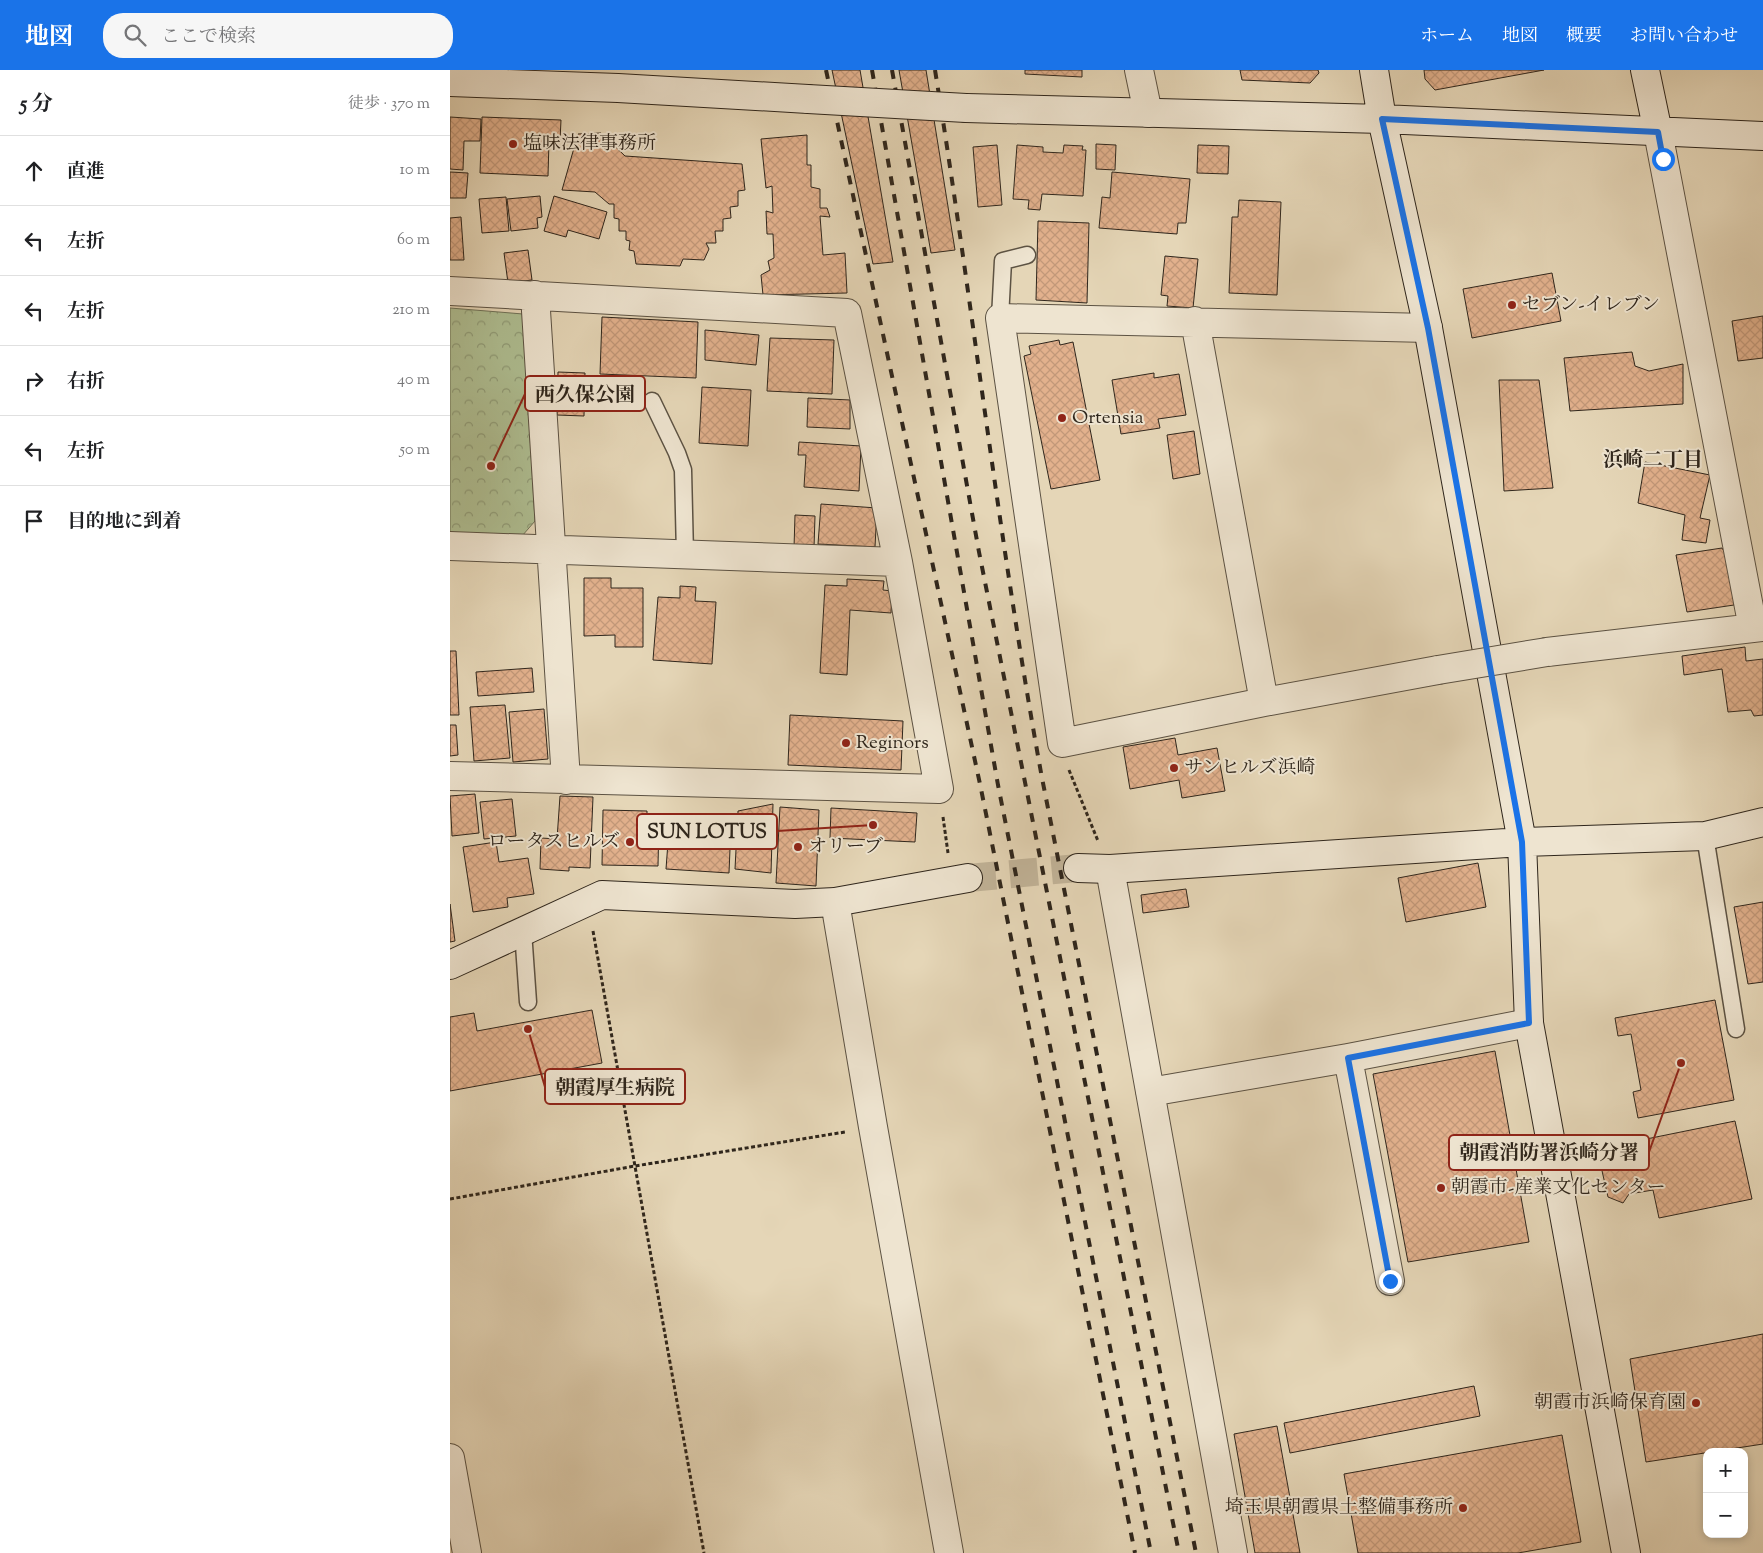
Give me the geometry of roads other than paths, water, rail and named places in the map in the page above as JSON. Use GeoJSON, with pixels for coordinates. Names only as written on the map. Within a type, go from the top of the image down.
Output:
{"type":"FeatureCollection","features":[{"type":"Feature","properties":{"kind":"street"},"geometry":{"type":"LineString","coordinates":[[1139,70],[1148,113]]}},
{"type":"Feature","properties":{"kind":"street"},"geometry":{"type":"LineString","coordinates":[[1374,70],[1382,119],[1428,328],[1522,842],[1529,1023],[1626,1553]]}},
{"type":"Feature","properties":{"kind":"street"},"geometry":{"type":"LineString","coordinates":[[1428,328],[1000,318],[1062,743],[1264,702],[1438,670],[1547,652],[1758,628],[1645,70]]}},
{"type":"Feature","properties":{"kind":"street"},"geometry":{"type":"LineString","coordinates":[[450,82],[616,79],[808,99],[966,108],[1382,119],[1763,136]]}},
{"type":"Feature","properties":{"kind":"street"},"geometry":{"type":"LineString","coordinates":[[450,291],[847,313],[898,562],[939,789],[450,776]]}},
{"type":"Feature","properties":{"kind":"street"},"geometry":{"type":"LineString","coordinates":[[535,295],[566,780]]}},
{"type":"Feature","properties":{"kind":"street"},"geometry":{"type":"LineString","coordinates":[[1195,322],[1264,702]]}},
{"type":"Feature","properties":{"kind":"street"},"geometry":{"type":"LineString","coordinates":[[450,546],[898,562]]}},
{"type":"Feature","properties":{"kind":"street"},"geometry":{"type":"LineString","coordinates":[[1078,868],[1110,869],[1522,842],[1705,836],[1763,822]]}},
{"type":"Feature","properties":{"kind":"street"},"geometry":{"type":"LineString","coordinates":[[1110,869],[1233,1553]]}},
{"type":"Feature","properties":{"kind":"street"},"geometry":{"type":"LineString","coordinates":[[450,965],[602,895],[795,904],[835,902],[960,879]]}},
{"type":"Feature","properties":{"kind":"street"},"geometry":{"type":"LineString","coordinates":[[835,902],[873,1128],[949,1553]]}},
{"type":"Feature","properties":{"kind":"street"},"geometry":{"type":"LineString","coordinates":[[1150,1092],[1348,1058],[1529,1023]]}},
{"type":"Feature","properties":{"kind":"street"},"geometry":{"type":"LineString","coordinates":[[1348,1058],[1390,1281]]}},
{"type":"Feature","properties":{"kind":"street"},"geometry":{"type":"LineString","coordinates":[[450,1458],[467,1553]]}},
{"type":"Feature","properties":{"kind":"lane"},"geometry":{"type":"LineString","coordinates":[[1000,318],[1003,261],[1027,255]]}},
{"type":"Feature","properties":{"kind":"lane"},"geometry":{"type":"LineString","coordinates":[[652,401],[683,470],[685,555]]}},
{"type":"Feature","properties":{"kind":"lane"},"geometry":{"type":"LineString","coordinates":[[1705,836],[1736,1028]]}},
{"type":"Feature","properties":{"kind":"lane"},"geometry":{"type":"LineString","coordinates":[[523,931],[528,1002]]}},
{"type":"Feature","properties":{"kind":"tunnel"},"geometry":{"type":"LineString","coordinates":[[968,878],[1078,868]]}},
{"type":"Feature","properties":{"kind":"railway"},"geometry":{"type":"LineString","coordinates":[[826,70],[980,784],[1135,1553]]}},
{"type":"Feature","properties":{"kind":"railway"},"geometry":{"type":"LineString","coordinates":[[872,70],[998,785],[1151,1553]]}},
{"type":"Feature","properties":{"kind":"railway"},"geometry":{"type":"LineString","coordinates":[[892,70],[979,552],[1179,1553]]}},
{"type":"Feature","properties":{"kind":"railway"},"geometry":{"type":"LineString","coordinates":[[935,70],[1012,601],[1042,778],[1196,1553]]}},
{"type":"Feature","properties":{"kind":"place","name":"塩味法律事務所"},"geometry":{"type":"Point","coordinates":[513,144]}},
{"type":"Feature","properties":{"kind":"place","name":"セブン-イレブン"},"geometry":{"type":"Point","coordinates":[1512,305]}},
{"type":"Feature","properties":{"kind":"place","name":"Ortensia"},"geometry":{"type":"Point","coordinates":[1062,418]}},
{"type":"Feature","properties":{"kind":"place","name":"西久保公園"},"geometry":{"type":"Point","coordinates":[491,466]}},
{"type":"Feature","properties":{"kind":"place","name":"Reginors"},"geometry":{"type":"Point","coordinates":[846,743]}},
{"type":"Feature","properties":{"kind":"place","name":"サンヒルズ浜崎"},"geometry":{"type":"Point","coordinates":[1174,768]}},
{"type":"Feature","properties":{"kind":"place","name":"SUN LOTUS"},"geometry":{"type":"Point","coordinates":[873,825]}},
{"type":"Feature","properties":{"kind":"place","name":"ロータスヒルズ"},"geometry":{"type":"Point","coordinates":[630,842]}},
{"type":"Feature","properties":{"kind":"place","name":"オリーブ"},"geometry":{"type":"Point","coordinates":[798,847]}},
{"type":"Feature","properties":{"kind":"place","name":"朝霞厚生病院"},"geometry":{"type":"Point","coordinates":[528,1029]}},
{"type":"Feature","properties":{"kind":"place","name":"朝霞消防署浜崎分署"},"geometry":{"type":"Point","coordinates":[1681,1063]}},
{"type":"Feature","properties":{"kind":"place","name":"朝霞市-産業文化センター"},"geometry":{"type":"Point","coordinates":[1441,1188]}},
{"type":"Feature","properties":{"kind":"place","name":"朝霞市浜崎保育園"},"geometry":{"type":"Point","coordinates":[1696,1403]}},
{"type":"Feature","properties":{"kind":"place","name":"埼玉県朝霞県土整備事務所"},"geometry":{"type":"Point","coordinates":[1463,1508]}},
{"type":"Feature","properties":{"kind":"district","name":"浜崎二丁目"},"geometry":{"type":"Point","coordinates":[1653,461]}}]}
